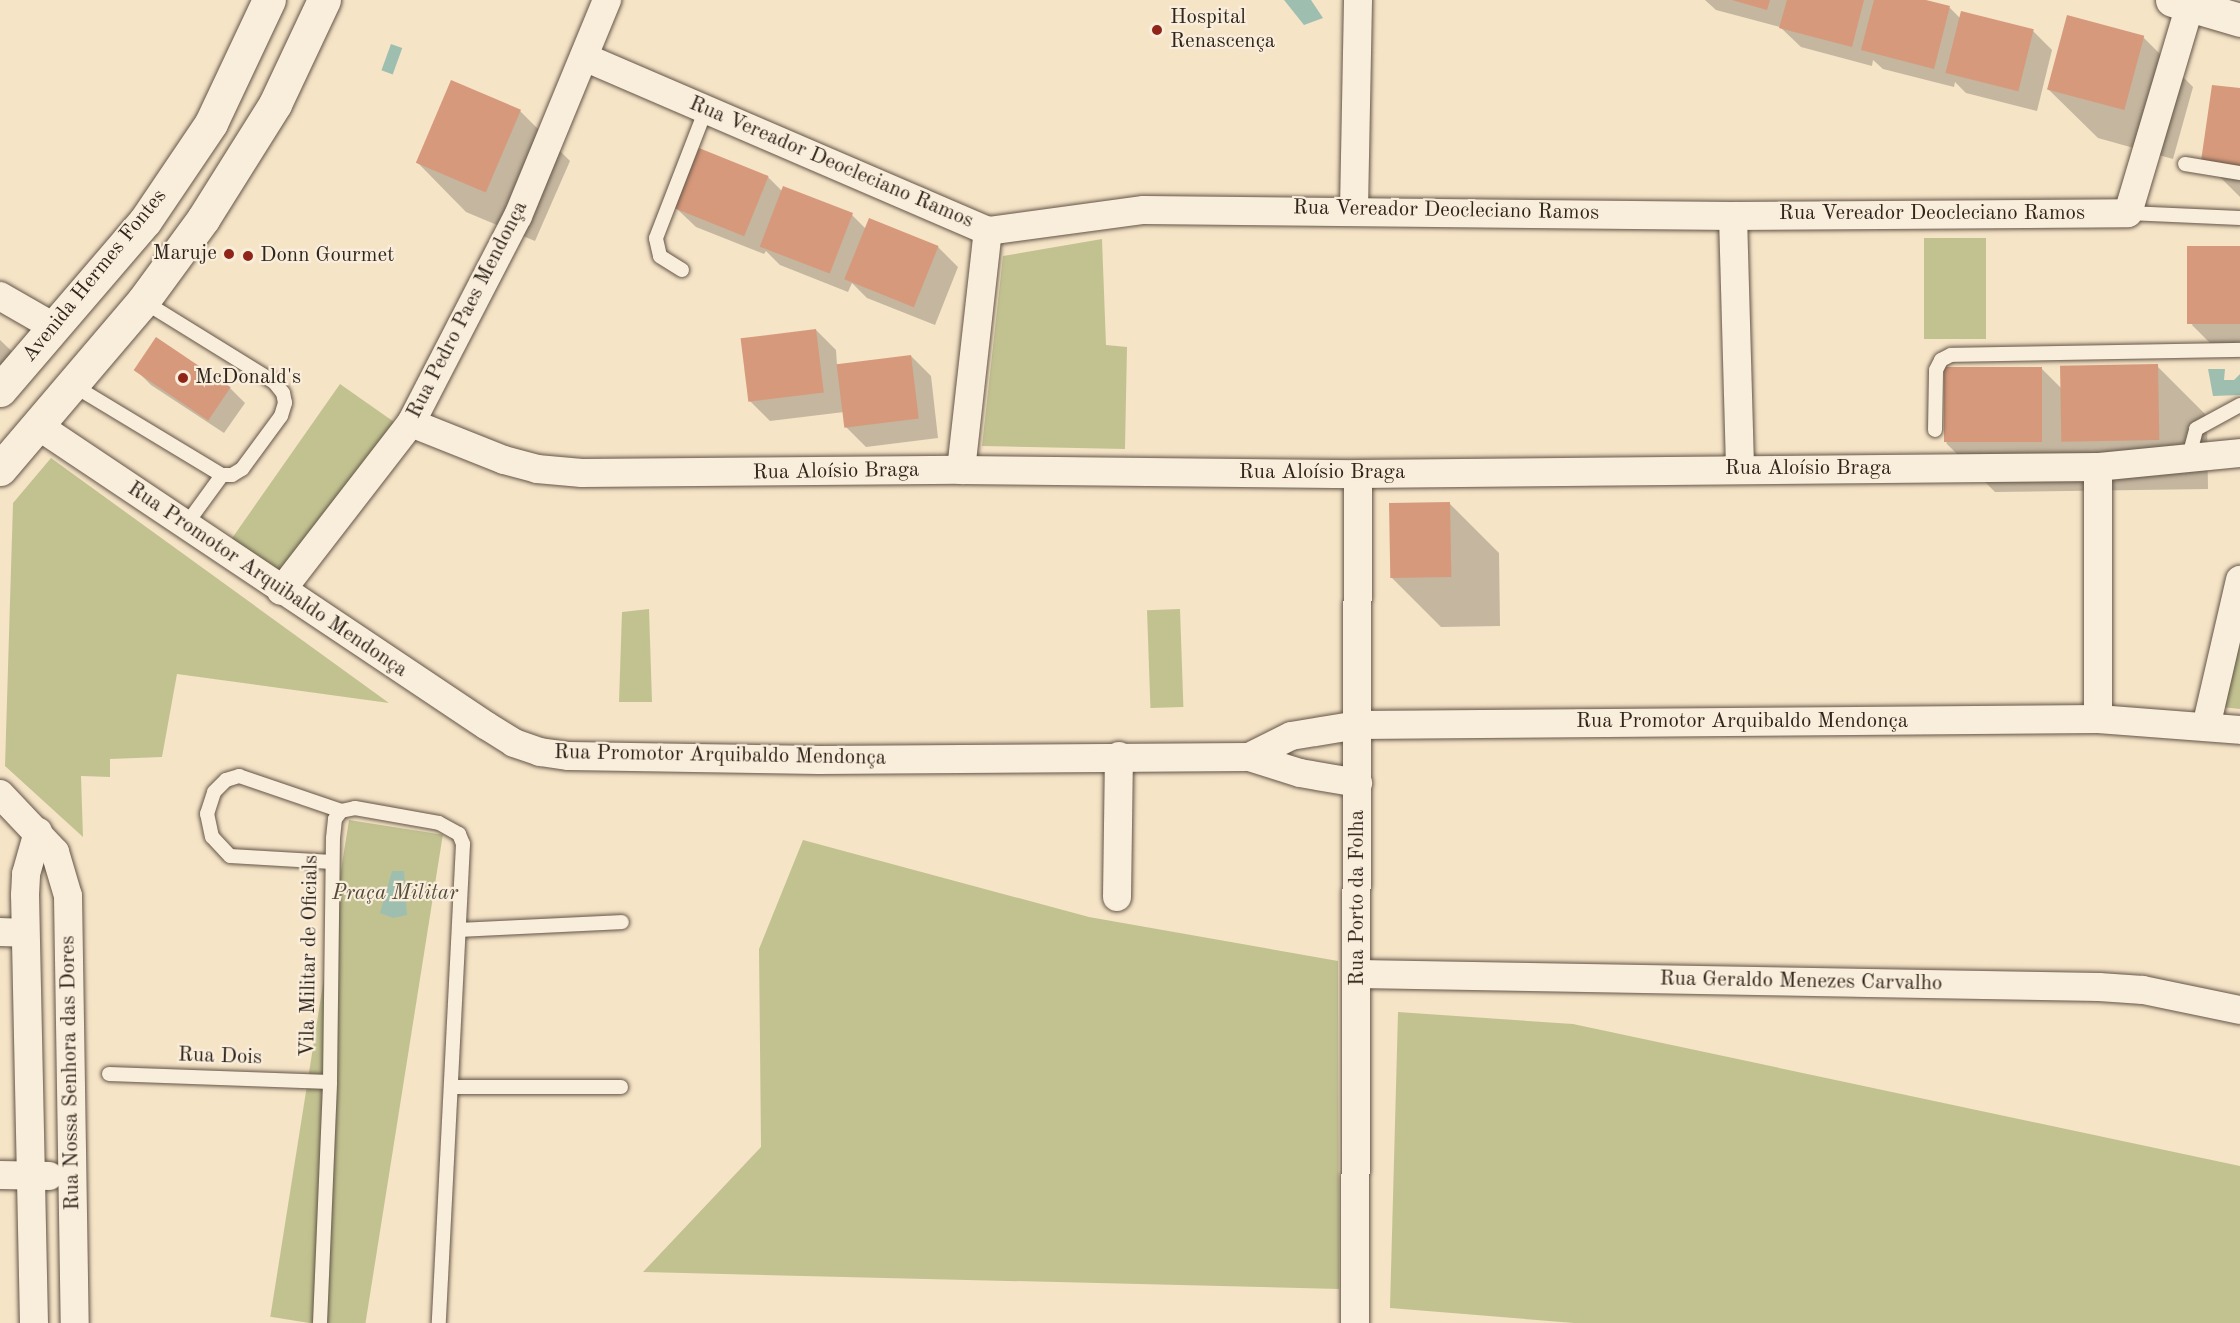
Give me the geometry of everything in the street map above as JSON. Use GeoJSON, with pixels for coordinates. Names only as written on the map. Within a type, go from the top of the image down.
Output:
{"type":"FeatureCollection","features":[{"type":"Feature","properties":{"kind":"main road","name":"Avenida Hermes Fontes"},"geometry":{"type":"LineString","coordinates":[[0,390],[145,221],[211,123],[269,0]]}},
{"type":"Feature","properties":{"kind":"main road"},"geometry":{"type":"LineString","coordinates":[[0,469],[143,301],[203,219],[275,104],[324,0]]}},
{"type":"Feature","properties":{"kind":"main road"},"geometry":{"type":"LineString","coordinates":[[2181,3],[2240,20]]}},
{"type":"Feature","properties":{"kind":"street","name":"Rua Pedro Paes Mendonça"},"geometry":{"type":"LineString","coordinates":[[281,591],[411,423],[518,216],[607,0]]}},
{"type":"Feature","properties":{"kind":"street"},"geometry":{"type":"LineString","coordinates":[[1354,209],[1358,0]]}},
{"type":"Feature","properties":{"kind":"street"},"geometry":{"type":"LineString","coordinates":[[2128,213],[2181,3]]}},
{"type":"Feature","properties":{"kind":"street","name":"Rua Vereador Deocleciano Ramos"},"geometry":{"type":"LineString","coordinates":[[584,57],[988,231],[1144,210],[1354,209],[1733,216],[2128,213]]}},
{"type":"Feature","properties":{"kind":"street"},"geometry":{"type":"LineString","coordinates":[[1733,216],[1740,469]]}},
{"type":"Feature","properties":{"kind":"street"},"geometry":{"type":"LineString","coordinates":[[961,470],[988,231]]}},
{"type":"Feature","properties":{"kind":"street"},"geometry":{"type":"LineString","coordinates":[[0,296],[54,327]]}},
{"type":"Feature","properties":{"kind":"street","name":"Rua Aloísio Braga"},"geometry":{"type":"LineString","coordinates":[[411,423],[504,460],[537,469],[582,473],[961,470],[1358,474],[2098,467],[2189,456],[2240,453]]}},
{"type":"Feature","properties":{"kind":"street","name":"Rua Promotor Arquibaldo Mendonça"},"geometry":{"type":"LineString","coordinates":[[37,425],[281,591],[514,743],[540,752],[569,756],[819,760],[1119,756],[1249,757],[1300,773],[1358,783]]}},
{"type":"Feature","properties":{"kind":"street"},"geometry":{"type":"LineString","coordinates":[[2098,467],[2098,719]]}},
{"type":"Feature","properties":{"kind":"street","name":"Rua Porto da Folha"},"geometry":{"type":"LineString","coordinates":[[1355,1323],[1359,975],[1358,474]]}},
{"type":"Feature","properties":{"kind":"street"},"geometry":{"type":"LineString","coordinates":[[2206,726],[2240,580]]}},
{"type":"Feature","properties":{"kind":"street","name":"Rua Promotor Arquibaldo Mendonça"},"geometry":{"type":"LineString","coordinates":[[1249,757],[1292,736],[1358,725],[2098,719],[2240,730]]}},
{"type":"Feature","properties":{"kind":"street"},"geometry":{"type":"LineString","coordinates":[[1117,897],[1119,756]]}},
{"type":"Feature","properties":{"kind":"street","name":"Rua Nossa Senhora das Dores"},"geometry":{"type":"LineString","coordinates":[[0,794],[55,852],[69,896],[75,1323]]}},
{"type":"Feature","properties":{"kind":"street","name":"Rua Nossa Senhora das Dores"},"geometry":{"type":"LineString","coordinates":[[34,1323],[32,1176],[13,933],[38,832]]}},
{"type":"Feature","properties":{"kind":"street","name":"Rua Geraldo Menezes Carvalho"},"geometry":{"type":"LineString","coordinates":[[1359,975],[2099,987],[2143,990],[2240,1010]]}},
{"type":"Feature","properties":{"kind":"street"},"geometry":{"type":"LineString","coordinates":[[0,1175],[72,1176]]}},
{"type":"Feature","properties":{"kind":"lane"},"geometry":{"type":"LineString","coordinates":[[682,270],[660,256],[656,238],[706,109]]}},
{"type":"Feature","properties":{"kind":"lane"},"geometry":{"type":"LineString","coordinates":[[2185,164],[2240,173]]}},
{"type":"Feature","properties":{"kind":"lane"},"geometry":{"type":"LineString","coordinates":[[2128,213],[2240,218]]}},
{"type":"Feature","properties":{"kind":"lane"},"geometry":{"type":"LineString","coordinates":[[71,384],[222,475],[232,475],[242,469],[281,416],[285,403],[283,393],[274,382],[143,301]]}},
{"type":"Feature","properties":{"kind":"lane"},"geometry":{"type":"LineString","coordinates":[[1935,430],[1936,370],[1941,360],[1951,355],[2240,350]]}},
{"type":"Feature","properties":{"kind":"lane"},"geometry":{"type":"LineString","coordinates":[[2189,456],[2196,429],[2240,405]]}},
{"type":"Feature","properties":{"kind":"lane"},"geometry":{"type":"LineString","coordinates":[[185,526],[222,475]]}},
{"type":"Feature","properties":{"kind":"lane"},"geometry":{"type":"LineString","coordinates":[[332,862],[230,856],[212,837],[207,814],[214,792],[226,780],[239,776],[341,811],[356,808],[439,823],[459,834],[463,844],[460,930],[439,1323]]}},
{"type":"Feature","properties":{"kind":"lane","name":"Vila Militar de Oficials"},"geometry":{"type":"LineString","coordinates":[[320,1323],[330,1082],[332,862],[335,819],[341,811]]}},
{"type":"Feature","properties":{"kind":"lane"},"geometry":{"type":"LineString","coordinates":[[460,930],[622,922]]}},
{"type":"Feature","properties":{"kind":"lane","name":"Rua Dois"},"geometry":{"type":"LineString","coordinates":[[109,1074],[330,1082]]}},
{"type":"Feature","properties":{"kind":"lane"},"geometry":{"type":"LineString","coordinates":[[452,1087],[621,1087]]}},
{"type":"Feature","properties":{"kind":"green space"},"geometry":{"type":"Polygon","coordinates":[[[1924,238],[1986,238],[1986,339],[1924,339],[1924,238]]]}},
{"type":"Feature","properties":{"kind":"green space"},"geometry":{"type":"Polygon","coordinates":[[[1102,239],[1106,345],[1127,347],[1125,449],[982,446],[1003,256],[1102,239]]]}},
{"type":"Feature","properties":{"kind":"green space"},"geometry":{"type":"Polygon","coordinates":[[[340,384],[397,424],[288,581],[230,540],[340,384]]]}},
{"type":"Feature","properties":{"kind":"green space"},"geometry":{"type":"Polygon","coordinates":[[[51,458],[389,703],[177,674],[162,757],[110,759],[110,777],[81,776],[83,837],[5,766],[13,503],[51,458]]]}},
{"type":"Feature","properties":{"kind":"green space"},"geometry":{"type":"Polygon","coordinates":[[[649,609],[652,702],[619,702],[622,612],[649,609]]]}},
{"type":"Feature","properties":{"kind":"green space"},"geometry":{"type":"Polygon","coordinates":[[[1180,609],[1183,707],[1150,708],[1147,610],[1180,609]]]}},
{"type":"Feature","properties":{"kind":"green space"},"geometry":{"type":"Polygon","coordinates":[[[2240,639],[2240,709],[2221,707],[2240,639]]]}},
{"type":"Feature","properties":{"kind":"green space","name":"Praça Militar"},"geometry":{"type":"Polygon","coordinates":[[[349,820],[443,835],[366,1323],[309,1323],[270,1317],[349,820]]]}},
{"type":"Feature","properties":{"kind":"green space"},"geometry":{"type":"Polygon","coordinates":[[[803,840],[1089,917],[1338,961],[1339,1289],[643,1272],[761,1147],[759,949],[803,840]]]}},
{"type":"Feature","properties":{"kind":"green space"},"geometry":{"type":"Polygon","coordinates":[[[1398,1012],[1573,1024],[2240,1166],[2240,1323],[1574,1323],[1390,1308],[1398,1012]]]}},
{"type":"Feature","properties":{"kind":"shaded area"},"geometry":{"type":"Polygon","coordinates":[[[1284,0],[1311,0],[1323,18],[1304,25],[1284,0]]]}},
{"type":"Feature","properties":{"kind":"shaded area"},"geometry":{"type":"Polygon","coordinates":[[[391,44],[402,48],[393,74],[381,70],[391,44]]]}},
{"type":"Feature","properties":{"kind":"shaded area"},"geometry":{"type":"Polygon","coordinates":[[[2208,369],[2225,369],[2224,380],[2234,380],[2240,374],[2240,395],[2213,396],[2208,369]]]}},
{"type":"Feature","properties":{"kind":"shaded area"},"geometry":{"type":"Polygon","coordinates":[[[392,871],[404,871],[407,915],[393,918],[380,913],[392,871]]]}},
{"type":"Feature","properties":{"kind":"building"},"geometry":{"type":"Polygon","coordinates":[[[1732,0],[1770,0],[1767,10],[1732,0]]]}},
{"type":"Feature","properties":{"kind":"building"},"geometry":{"type":"Polygon","coordinates":[[[1787,0],[1864,0],[1852,47],[1779,28],[1787,0]]]}},
{"type":"Feature","properties":{"kind":"building"},"geometry":{"type":"Polygon","coordinates":[[[1874,0],[1926,0],[1950,6],[1934,69],[1861,50],[1874,0]]]}},
{"type":"Feature","properties":{"kind":"building"},"geometry":{"type":"Polygon","coordinates":[[[1961,11],[2034,29],[2018,91],[1946,73],[1961,11]]]}},
{"type":"Feature","properties":{"kind":"building"},"geometry":{"type":"Polygon","coordinates":[[[2067,15],[2144,36],[2124,110],[2047,89],[2067,15]]]}},
{"type":"Feature","properties":{"kind":"building"},"geometry":{"type":"Polygon","coordinates":[[[451,80],[521,110],[486,193],[416,163],[451,80]]]}},
{"type":"Feature","properties":{"kind":"building"},"geometry":{"type":"Polygon","coordinates":[[[2212,85],[2240,88],[2240,166],[2201,161],[2212,85]]]}},
{"type":"Feature","properties":{"kind":"building"},"geometry":{"type":"Polygon","coordinates":[[[699,148],[769,176],[744,236],[675,208],[699,148]]]}},
{"type":"Feature","properties":{"kind":"building"},"geometry":{"type":"Polygon","coordinates":[[[783,186],[853,213],[830,274],[760,247],[783,186]]]}},
{"type":"Feature","properties":{"kind":"building"},"geometry":{"type":"Polygon","coordinates":[[[869,218],[939,246],[914,307],[844,279],[869,218]]]}},
{"type":"Feature","properties":{"kind":"building"},"geometry":{"type":"Polygon","coordinates":[[[2187,246],[2240,246],[2240,324],[2187,324],[2187,246]]]}},
{"type":"Feature","properties":{"kind":"building"},"geometry":{"type":"Polygon","coordinates":[[[816,329],[824,393],[748,402],[741,338],[816,329]]]}},
{"type":"Feature","properties":{"kind":"building","name":"McDonald's"},"geometry":{"type":"Polygon","coordinates":[[[156,337],[231,387],[208,420],[134,370],[156,337]]]}},
{"type":"Feature","properties":{"kind":"building"},"geometry":{"type":"Polygon","coordinates":[[[911,355],[919,419],[844,428],[837,364],[911,355]]]}},
{"type":"Feature","properties":{"kind":"building"},"geometry":{"type":"Polygon","coordinates":[[[2158,364],[2159,440],[2061,442],[2060,366],[2158,364]]]}},
{"type":"Feature","properties":{"kind":"building"},"geometry":{"type":"Polygon","coordinates":[[[1944,367],[2042,367],[2042,442],[1944,442],[1944,367]]]}},
{"type":"Feature","properties":{"kind":"building"},"geometry":{"type":"Polygon","coordinates":[[[1450,502],[1451,577],[1390,578],[1389,503],[1450,502]]]}},
{"type":"Feature","properties":{"kind":"place","name":"Hospital Renascença"},"geometry":{"type":"Point","coordinates":[1157,30]}},
{"type":"Feature","properties":{"kind":"place","name":"Maruje"},"geometry":{"type":"Point","coordinates":[229,254]}},
{"type":"Feature","properties":{"kind":"place","name":"Donn Gourmet"},"geometry":{"type":"Point","coordinates":[248,256]}},
{"type":"Feature","properties":{"kind":"place","name":"McDonald's"},"geometry":{"type":"Point","coordinates":[183,378]}}]}
